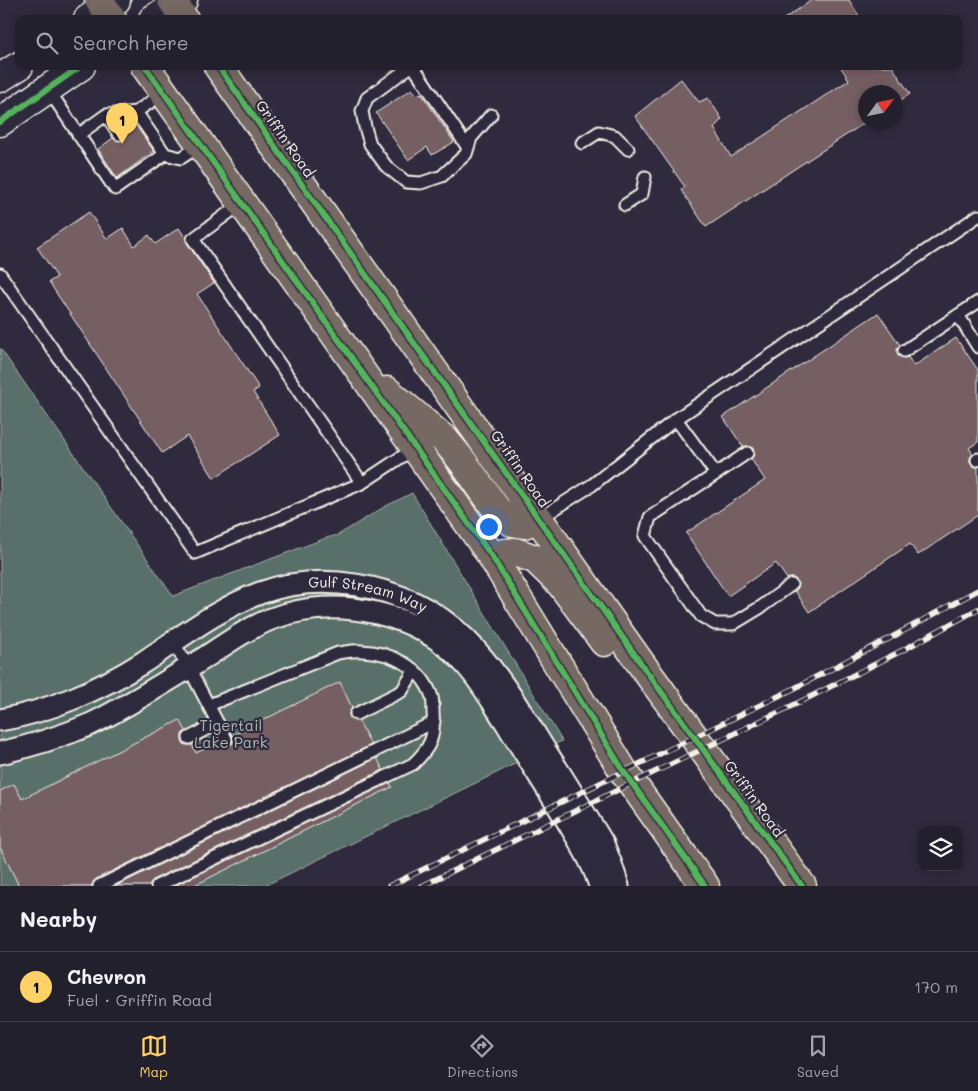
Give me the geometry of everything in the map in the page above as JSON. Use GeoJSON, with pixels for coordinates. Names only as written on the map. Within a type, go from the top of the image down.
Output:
{"type":"FeatureCollection","features":[{"type":"Feature","properties":{"kind":"main road"},"geometry":{"type":"LineString","coordinates":[[148,70],[491,555],[624,772],[705,886]]}},
{"type":"Feature","properties":{"kind":"main road","name":"Griffin Road"},"geometry":{"type":"LineString","coordinates":[[221,70],[642,665],[802,886]]}},
{"type":"Feature","properties":{"kind":"main road"},"geometry":{"type":"LineString","coordinates":[[357,366],[445,440],[497,510],[512,522],[524,524],[539,519]]}},
{"type":"Feature","properties":{"kind":"main road"},"geometry":{"type":"LineString","coordinates":[[491,555],[515,552],[535,559],[561,584],[608,647],[642,665]]}},
{"type":"Feature","properties":{"kind":"street"},"geometry":{"type":"LineString","coordinates":[[0,78],[15,69]]}},
{"type":"Feature","properties":{"kind":"street"},"geometry":{"type":"LineString","coordinates":[[0,122],[75,70]]}},
{"type":"Feature","properties":{"kind":"street","name":"Gulf Stream Way"},"geometry":{"type":"LineString","coordinates":[[0,720],[76,697],[113,680],[209,619],[260,593],[306,583],[327,582],[374,588],[415,602],[450,625],[481,654],[498,676],[602,842],[618,886]]}},
{"type":"Feature","properties":{"kind":"street","name":"Gulf Stream Way"},"geometry":{"type":"LineString","coordinates":[[0,753],[55,738],[90,724],[118,710],[189,668],[245,632],[270,620],[292,612],[317,608],[349,608],[376,612],[424,632],[447,647],[466,665],[483,687],[564,816],[589,858],[600,886]]}},
{"type":"Feature","properties":{"kind":"lane"},"geometry":{"type":"LineString","coordinates":[[406,70],[367,98],[362,111],[370,144],[386,166],[406,182],[421,183],[442,176],[466,154],[472,138],[491,115]]}},
{"type":"Feature","properties":{"kind":"lane"},"geometry":{"type":"LineString","coordinates":[[415,70],[468,148]]}},
{"type":"Feature","properties":{"kind":"lane"},"geometry":{"type":"LineString","coordinates":[[48,89],[115,189],[142,165],[165,154],[181,158],[201,145]]}},
{"type":"Feature","properties":{"kind":"lane"},"geometry":{"type":"LineString","coordinates":[[78,135],[106,115],[136,112],[164,93]]}},
{"type":"Feature","properties":{"kind":"lane"},"geometry":{"type":"LineString","coordinates":[[136,112],[165,154]]}},
{"type":"Feature","properties":{"kind":"lane"},"geometry":{"type":"LineString","coordinates":[[106,115],[119,134]]}},
{"type":"Feature","properties":{"kind":"lane"},"geometry":{"type":"LineString","coordinates":[[582,143],[599,132],[615,136],[628,149]]}},
{"type":"Feature","properties":{"kind":"lane"},"geometry":{"type":"LineString","coordinates":[[624,205],[642,194],[645,176]]}},
{"type":"Feature","properties":{"kind":"lane"},"geometry":{"type":"LineString","coordinates":[[242,203],[193,239],[362,483]]}},
{"type":"Feature","properties":{"kind":"lane"},"geometry":{"type":"LineString","coordinates":[[539,519],[592,485],[676,420],[978,216]]}},
{"type":"Feature","properties":{"kind":"lane"},"geometry":{"type":"LineString","coordinates":[[0,274],[195,553],[362,483],[415,448]]}},
{"type":"Feature","properties":{"kind":"lane"},"geometry":{"type":"LineString","coordinates":[[904,352],[978,302]]}},
{"type":"Feature","properties":{"kind":"lane"},"geometry":{"type":"LineString","coordinates":[[958,315],[978,347]]}},
{"type":"Feature","properties":{"kind":"lane"},"geometry":{"type":"LineString","coordinates":[[676,420],[716,474]]}},
{"type":"Feature","properties":{"kind":"lane"},"geometry":{"type":"LineString","coordinates":[[747,453],[650,517],[645,536],[701,616],[714,624],[733,624],[792,586]]}},
{"type":"Feature","properties":{"kind":"lane"},"geometry":{"type":"LineString","coordinates":[[173,642],[189,668],[226,739]]}},
{"type":"Feature","properties":{"kind":"lane"},"geometry":{"type":"LineString","coordinates":[[157,886],[413,764],[425,752],[432,738],[434,722],[432,697],[421,676],[401,660],[377,652],[360,650],[338,653],[209,705]]}},
{"type":"Feature","properties":{"kind":"lane"},"geometry":{"type":"LineString","coordinates":[[356,714],[402,691],[414,671]]}},
{"type":"Feature","properties":{"kind":"lane"},"geometry":{"type":"LineString","coordinates":[[99,886],[434,722]]}},
{"type":"Feature","properties":{"kind":"lane"},"geometry":{"type":"LineString","coordinates":[[189,738],[218,723]]}},
{"type":"Feature","properties":{"kind":"green space","name":"Tigertail Lake Park"},"geometry":{"type":"Polygon","coordinates":[[[0,348],[173,596],[338,535],[384,507],[412,493],[562,741],[264,886],[0,886],[0,348]]]}},
{"type":"Feature","properties":{"kind":"building"},"geometry":{"type":"Polygon","coordinates":[[[812,0],[849,0],[858,15],[790,15],[812,0]]]}},
{"type":"Feature","properties":{"kind":"building"},"geometry":{"type":"Polygon","coordinates":[[[843,70],[895,70],[910,94],[903,98],[903,85],[858,85],[858,127],[706,227],[681,190],[685,187],[635,116],[681,79],[699,102],[708,98],[722,119],[714,128],[731,157],[849,80],[843,70]]]}},
{"type":"Feature","properties":{"kind":"building"},"geometry":{"type":"Polygon","coordinates":[[[412,89],[417,95],[421,93],[454,142],[432,155],[427,147],[408,160],[376,113],[412,89]]]}},
{"type":"Feature","properties":{"kind":"building"},"geometry":{"type":"Polygon","coordinates":[[[134,123],[154,151],[117,178],[98,149],[113,138],[119,141],[124,140],[125,130],[134,123]]]}},
{"type":"Feature","properties":{"kind":"building"},"geometry":{"type":"Polygon","coordinates":[[[89,212],[107,239],[123,228],[134,246],[149,235],[155,244],[179,228],[214,283],[197,294],[259,388],[253,392],[280,435],[214,478],[187,436],[162,453],[49,282],[57,277],[37,247],[89,212]]]}},
{"type":"Feature","properties":{"kind":"building"},"geometry":{"type":"Polygon","coordinates":[[[878,313],[900,345],[897,351],[898,356],[908,357],[914,366],[956,338],[978,370],[978,442],[969,448],[973,454],[970,462],[972,466],[978,467],[978,515],[918,555],[910,544],[809,612],[795,591],[798,588],[797,581],[794,578],[787,579],[776,563],[728,596],[686,533],[765,480],[751,459],[754,453],[753,448],[743,447],[723,417],[878,313]]]}},
{"type":"Feature","properties":{"kind":"building"},"geometry":{"type":"Polygon","coordinates":[[[340,682],[352,708],[349,713],[350,718],[359,721],[371,745],[96,879],[92,886],[19,886],[0,847],[0,791],[14,784],[22,799],[180,720],[186,731],[182,734],[182,741],[185,745],[192,745],[196,753],[219,742],[222,746],[229,746],[233,743],[233,735],[340,682]]]}},
{"type":"Feature","properties":{"kind":"building"},"geometry":{"type":"Polygon","coordinates":[[[377,758],[383,770],[154,879],[150,886],[116,886],[377,758]]]}},
{"type":"Feature","properties":{"kind":"building"},"geometry":{"type":"Polygon","coordinates":[[[390,783],[392,787],[193,886],[174,886],[390,783]]]}},
{"type":"Feature","properties":{"kind":"railway"},"geometry":{"type":"LineString","coordinates":[[389,886],[795,688],[978,590]]}},
{"type":"Feature","properties":{"kind":"railway"},"geometry":{"type":"LineString","coordinates":[[422,886],[804,700],[903,650],[978,609]]}},
{"type":"Feature","properties":{"kind":"cycle path"},"geometry":{"type":"LineString","coordinates":[[0,122],[75,70]]}},
{"type":"Feature","properties":{"kind":"cycle path"},"geometry":{"type":"LineString","coordinates":[[148,70],[491,555],[624,772],[705,886]]}},
{"type":"Feature","properties":{"kind":"cycle path"},"geometry":{"type":"LineString","coordinates":[[221,70],[642,665],[802,886]]}},
{"type":"Feature","properties":{"kind":"place","name":"Chevron"},"geometry":{"type":"Point","coordinates":[122,144]}}]}
